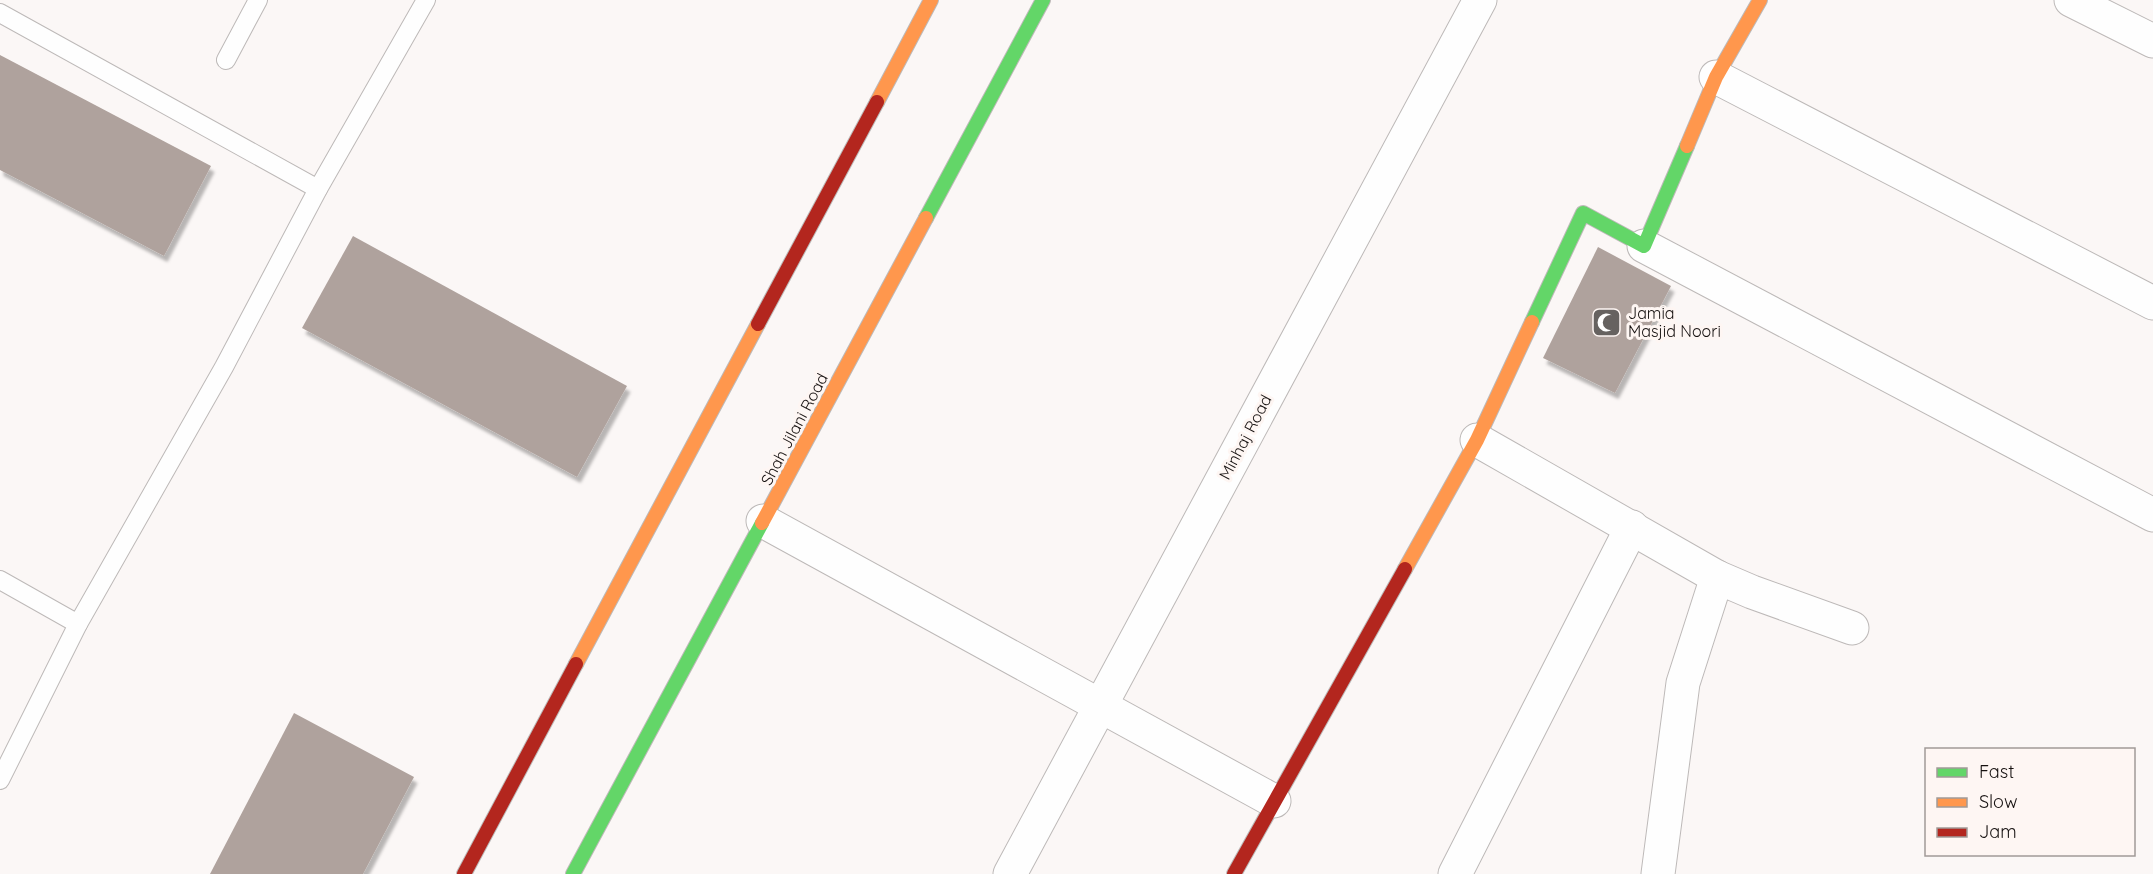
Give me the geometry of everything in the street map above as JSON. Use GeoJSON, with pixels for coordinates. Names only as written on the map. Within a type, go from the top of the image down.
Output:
{"type":"FeatureCollection","features":[{"type":"Feature","properties":{"kind":"street"},"geometry":{"type":"LineString","coordinates":[[465,874],[931,0]]}},
{"type":"Feature","properties":{"kind":"street","name":"Shah Jilani Road"},"geometry":{"type":"LineString","coordinates":[[573,874],[1043,0]]}},
{"type":"Feature","properties":{"kind":"street","name":"Minhaj Road"},"geometry":{"type":"LineString","coordinates":[[1010,874],[1480,0]]}},
{"type":"Feature","properties":{"kind":"street"},"geometry":{"type":"LineString","coordinates":[[1644,246],[1716,77],[1760,0]]}},
{"type":"Feature","properties":{"kind":"street"},"geometry":{"type":"LineString","coordinates":[[2071,0],[2153,41]]}},
{"type":"Feature","properties":{"kind":"street"},"geometry":{"type":"LineString","coordinates":[[1716,77],[2153,303]]}},
{"type":"Feature","properties":{"kind":"street"},"geometry":{"type":"LineString","coordinates":[[1234,874],[1477,440],[1583,213],[2153,515]]}},
{"type":"Feature","properties":{"kind":"street"},"geometry":{"type":"LineString","coordinates":[[1477,440],[1717,577],[1852,628]]}},
{"type":"Feature","properties":{"kind":"street"},"geometry":{"type":"LineString","coordinates":[[763,521],[1274,801]]}},
{"type":"Feature","properties":{"kind":"street"},"geometry":{"type":"LineString","coordinates":[[1455,874],[1632,527]]}},
{"type":"Feature","properties":{"kind":"street"},"geometry":{"type":"LineString","coordinates":[[1658,874],[1683,683],[1717,577]]}},
{"type":"Feature","properties":{"kind":"lane"},"geometry":{"type":"LineString","coordinates":[[226,60],[258,0]]}},
{"type":"Feature","properties":{"kind":"lane"},"geometry":{"type":"LineString","coordinates":[[0,780],[78,624],[224,367],[318,189],[426,0]]}},
{"type":"Feature","properties":{"kind":"lane"},"geometry":{"type":"LineString","coordinates":[[0,13],[318,189]]}},
{"type":"Feature","properties":{"kind":"lane"},"geometry":{"type":"LineString","coordinates":[[0,580],[78,624]]}},
{"type":"Feature","properties":{"kind":"building"},"geometry":{"type":"Polygon","coordinates":[[[0,55],[211,166],[164,256],[0,170],[0,55]]]}},
{"type":"Feature","properties":{"kind":"building"},"geometry":{"type":"Polygon","coordinates":[[[353,236],[627,386],[577,477],[302,328],[353,236]]]}},
{"type":"Feature","properties":{"kind":"building","name":"Jamia Masjid Noori"},"geometry":{"type":"Polygon","coordinates":[[[1598,247],[1671,286],[1615,393],[1543,358],[1598,247]]]}},
{"type":"Feature","properties":{"kind":"building"},"geometry":{"type":"Polygon","coordinates":[[[294,713],[414,777],[363,874],[210,874],[294,713]]]}},
{"type":"Feature","properties":{"kind":"traffic: fast"},"geometry":{"type":"LineString","coordinates":[[926,218],[1043,0]]}},
{"type":"Feature","properties":{"kind":"traffic: fast"},"geometry":{"type":"LineString","coordinates":[[1532,322],[1583,213],[1644,246],[1687,146]]}},
{"type":"Feature","properties":{"kind":"traffic: fast"},"geometry":{"type":"LineString","coordinates":[[573,874],[762,523]]}},
{"type":"Feature","properties":{"kind":"traffic: slow"},"geometry":{"type":"LineString","coordinates":[[877,102],[931,0]]}},
{"type":"Feature","properties":{"kind":"traffic: slow"},"geometry":{"type":"LineString","coordinates":[[1687,146],[1716,77],[1760,0]]}},
{"type":"Feature","properties":{"kind":"traffic: slow"},"geometry":{"type":"LineString","coordinates":[[762,523],[926,218]]}},
{"type":"Feature","properties":{"kind":"traffic: slow"},"geometry":{"type":"LineString","coordinates":[[1405,569],[1477,440],[1532,322]]}},
{"type":"Feature","properties":{"kind":"traffic: slow"},"geometry":{"type":"LineString","coordinates":[[576,664],[758,324]]}},
{"type":"Feature","properties":{"kind":"traffic: jam"},"geometry":{"type":"LineString","coordinates":[[758,324],[877,102]]}},
{"type":"Feature","properties":{"kind":"traffic: jam"},"geometry":{"type":"LineString","coordinates":[[1234,874],[1405,569]]}},
{"type":"Feature","properties":{"kind":"traffic: jam"},"geometry":{"type":"LineString","coordinates":[[464,874],[576,664]]}},
{"type":"Feature","properties":{"kind":"place","name":"Jamia Masjid Noori"},"geometry":{"type":"Point","coordinates":[1607,322]}}]}
